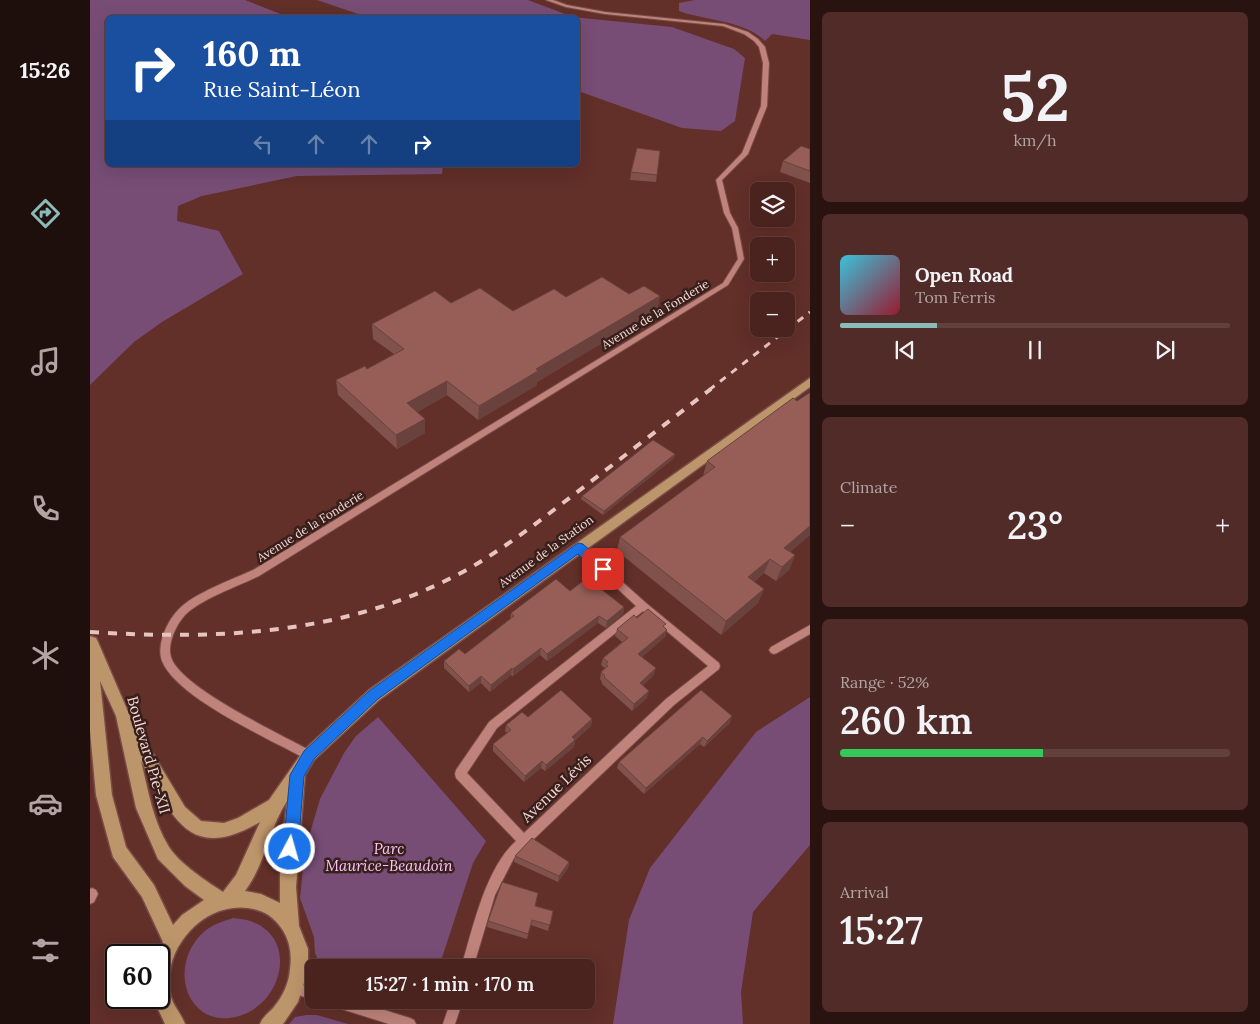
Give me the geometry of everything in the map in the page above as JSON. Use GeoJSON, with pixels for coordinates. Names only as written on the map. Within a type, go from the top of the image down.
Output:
{"type":"FeatureCollection","features":[{"type":"Feature","properties":{"kind":"main road","name":"Avenue de la Station"},"geometry":{"type":"LineString","coordinates":[[224,900],[242,881],[275,805],[309,755],[374,695],[810,382]]}},
{"type":"Feature","properties":{"kind":"main road","name":"Boulevard Pie-XII"},"geometry":{"type":"LineString","coordinates":[[91,640],[123,716],[144,808],[164,853],[191,880],[224,900]]}},
{"type":"Feature","properties":{"kind":"main road","name":"Boulevard Pie-XII"},"geometry":{"type":"LineString","coordinates":[[91,640],[94,697],[104,795],[119,851],[148,891],[171,941]]}},
{"type":"Feature","properties":{"kind":"main road"},"geometry":{"type":"LineString","coordinates":[[123,716],[179,812],[197,828],[224,831],[244,823],[275,805]]}},
{"type":"Feature","properties":{"kind":"main road","name":"Avenue de la Station"},"geometry":{"type":"LineString","coordinates":[[295,989],[300,956],[287,904],[297,775]]}},
{"type":"Feature","properties":{"kind":"main road"},"geometry":{"type":"LineString","coordinates":[[170,1020],[161,990],[162,965],[171,941],[192,916],[206,907],[224,900],[247,898],[265,903],[280,913],[292,928]]}},
{"type":"Feature","properties":{"kind":"main road"},"geometry":{"type":"LineString","coordinates":[[270,1024],[285,1007],[295,989]]}},
{"type":"Feature","properties":{"kind":"street","name":"Avenue de la Fonderie"},"geometry":{"type":"LineString","coordinates":[[309,755],[203,696],[178,677],[166,660],[164,643],[182,612],[256,573],[726,284],[741,259],[734,228],[726,213],[719,180],[745,154],[764,106],[766,63],[762,47],[746,33],[724,25],[605,13],[566,6],[548,0]]}},
{"type":"Feature","properties":{"kind":"street"},"geometry":{"type":"LineString","coordinates":[[524,841],[460,774],[493,725],[643,606],[578,547]]}},
{"type":"Feature","properties":{"kind":"street","name":"Avenue Lévis"},"geometry":{"type":"LineString","coordinates":[[470,959],[490,892],[510,854],[670,702],[715,666],[643,606]]}},
{"type":"Feature","properties":{"kind":"street"},"geometry":{"type":"LineString","coordinates":[[774,650],[810,629]]}},
{"type":"Feature","properties":{"kind":"street"},"geometry":{"type":"LineString","coordinates":[[295,989],[305,992]]}},
{"type":"Feature","properties":{"kind":"street"},"geometry":{"type":"LineString","coordinates":[[361,1009],[410,1024]]}},
{"type":"Feature","properties":{"kind":"street"},"geometry":{"type":"LineString","coordinates":[[449,1024],[453,1009]]}},
{"type":"Feature","properties":{"kind":"green space"},"geometry":{"type":"Polygon","coordinates":[[[90,0],[245,0],[283,15],[105,15],[105,167],[443,167],[442,174],[297,176],[202,196],[178,206],[177,221],[219,231],[243,274],[162,322],[134,342],[90,385],[90,0]]]}},
{"type":"Feature","properties":{"kind":"green space"},"geometry":{"type":"Polygon","coordinates":[[[317,0],[528,0],[568,15],[361,15],[317,0]]]}},
{"type":"Feature","properties":{"kind":"green space"},"geometry":{"type":"Polygon","coordinates":[[[695,0],[810,0],[810,40],[772,34],[765,41],[756,34],[736,25],[679,11],[679,3],[695,0]]]}},
{"type":"Feature","properties":{"kind":"green space"},"geometry":{"type":"Polygon","coordinates":[[[580,18],[672,27],[734,49],[745,58],[735,121],[721,131],[682,128],[580,92],[580,18]]]}},
{"type":"Feature","properties":{"kind":"green space"},"geometry":{"type":"Polygon","coordinates":[[[810,697],[810,845],[753,912],[741,992],[743,1024],[613,1024],[629,920],[650,868],[756,732],[810,697]]]}},
{"type":"Feature","properties":{"kind":"green space","name":"Parc Maurice-Beaudoin"},"geometry":{"type":"Polygon","coordinates":[[[378,717],[486,841],[473,863],[442,959],[318,959],[315,953],[314,937],[300,898],[305,850],[320,799],[344,753],[356,736],[378,717]]]}},
{"type":"Feature","properties":{"kind":"green space"},"geometry":{"type":"Polygon","coordinates":[[[233,918],[256,923],[271,934],[279,950],[280,967],[275,985],[264,1000],[249,1012],[229,1018],[219,1018],[206,1014],[194,1004],[188,994],[185,983],[185,971],[191,949],[197,939],[209,928],[233,918]]]}},
{"type":"Feature","properties":{"kind":"green space"},"geometry":{"type":"Polygon","coordinates":[[[317,1015],[348,1024],[289,1024],[295,1017],[317,1015]]]}},
{"type":"Feature","properties":{"kind":"building"},"geometry":{"type":"Polygon","coordinates":[[[801,146],[810,149],[810,171],[783,161],[801,146]]]}},
{"type":"Feature","properties":{"kind":"building"},"geometry":{"type":"Polygon","coordinates":[[[637,148],[660,151],[657,175],[631,172],[637,148]]]}},
{"type":"Feature","properties":{"kind":"building"},"geometry":{"type":"Polygon","coordinates":[[[602,277],[629,294],[644,286],[660,296],[536,369],[538,371],[479,406],[447,381],[407,403],[425,419],[396,435],[336,380],[365,366],[367,369],[404,349],[372,324],[435,291],[451,303],[480,288],[513,311],[554,289],[566,297],[602,277]]]}},
{"type":"Feature","properties":{"kind":"building"},"geometry":{"type":"Polygon","coordinates":[[[809,393],[810,526],[784,548],[795,555],[782,567],[770,559],[748,577],[764,589],[726,621],[620,537],[715,467],[707,461],[793,398],[797,401],[809,393]]]}},
{"type":"Feature","properties":{"kind":"building"},"geometry":{"type":"Polygon","coordinates":[[[653,440],[675,454],[604,511],[582,496],[653,440]]]}},
{"type":"Feature","properties":{"kind":"building"},"geometry":{"type":"Polygon","coordinates":[[[587,578],[624,607],[607,621],[599,616],[547,654],[541,648],[491,685],[481,676],[469,686],[444,661],[459,649],[465,654],[514,616],[511,613],[556,579],[570,591],[587,578]]]}},
{"type":"Feature","properties":{"kind":"building"},"geometry":{"type":"Polygon","coordinates":[[[648,609],[666,624],[663,626],[667,630],[638,654],[656,668],[640,683],[649,691],[634,704],[604,677],[601,672],[608,666],[606,664],[608,662],[603,658],[628,638],[617,629],[634,615],[637,618],[648,609]]]}},
{"type":"Feature","properties":{"kind":"building"},"geometry":{"type":"Polygon","coordinates":[[[561,690],[592,719],[572,737],[575,740],[546,765],[542,761],[525,776],[493,744],[511,730],[506,725],[522,712],[528,717],[561,690]]]}},
{"type":"Feature","properties":{"kind":"building"},"geometry":{"type":"Polygon","coordinates":[[[701,690],[732,716],[707,741],[703,737],[646,788],[619,762],[701,690]]]}},
{"type":"Feature","properties":{"kind":"building"},"geometry":{"type":"Polygon","coordinates":[[[532,838],[569,862],[559,876],[515,856],[532,838]]]}},
{"type":"Feature","properties":{"kind":"building"},"geometry":{"type":"Polygon","coordinates":[[[502,882],[538,893],[535,906],[553,911],[550,925],[532,920],[528,934],[488,921],[502,882]]]}},
{"type":"Feature","properties":{"kind":"railway"},"geometry":{"type":"LineString","coordinates":[[709,390],[810,312]]}},
{"type":"Feature","properties":{"kind":"railway"},"geometry":{"type":"LineString","coordinates":[[90,632],[188,635],[284,628],[331,620],[378,608],[423,591],[484,560],[513,540],[711,389]]}},
{"type":"Feature","properties":{"kind":"route"},"geometry":{"type":"LineString","coordinates":[[290,849],[297,775],[309,755],[374,695],[578,547],[603,569]]}}]}
